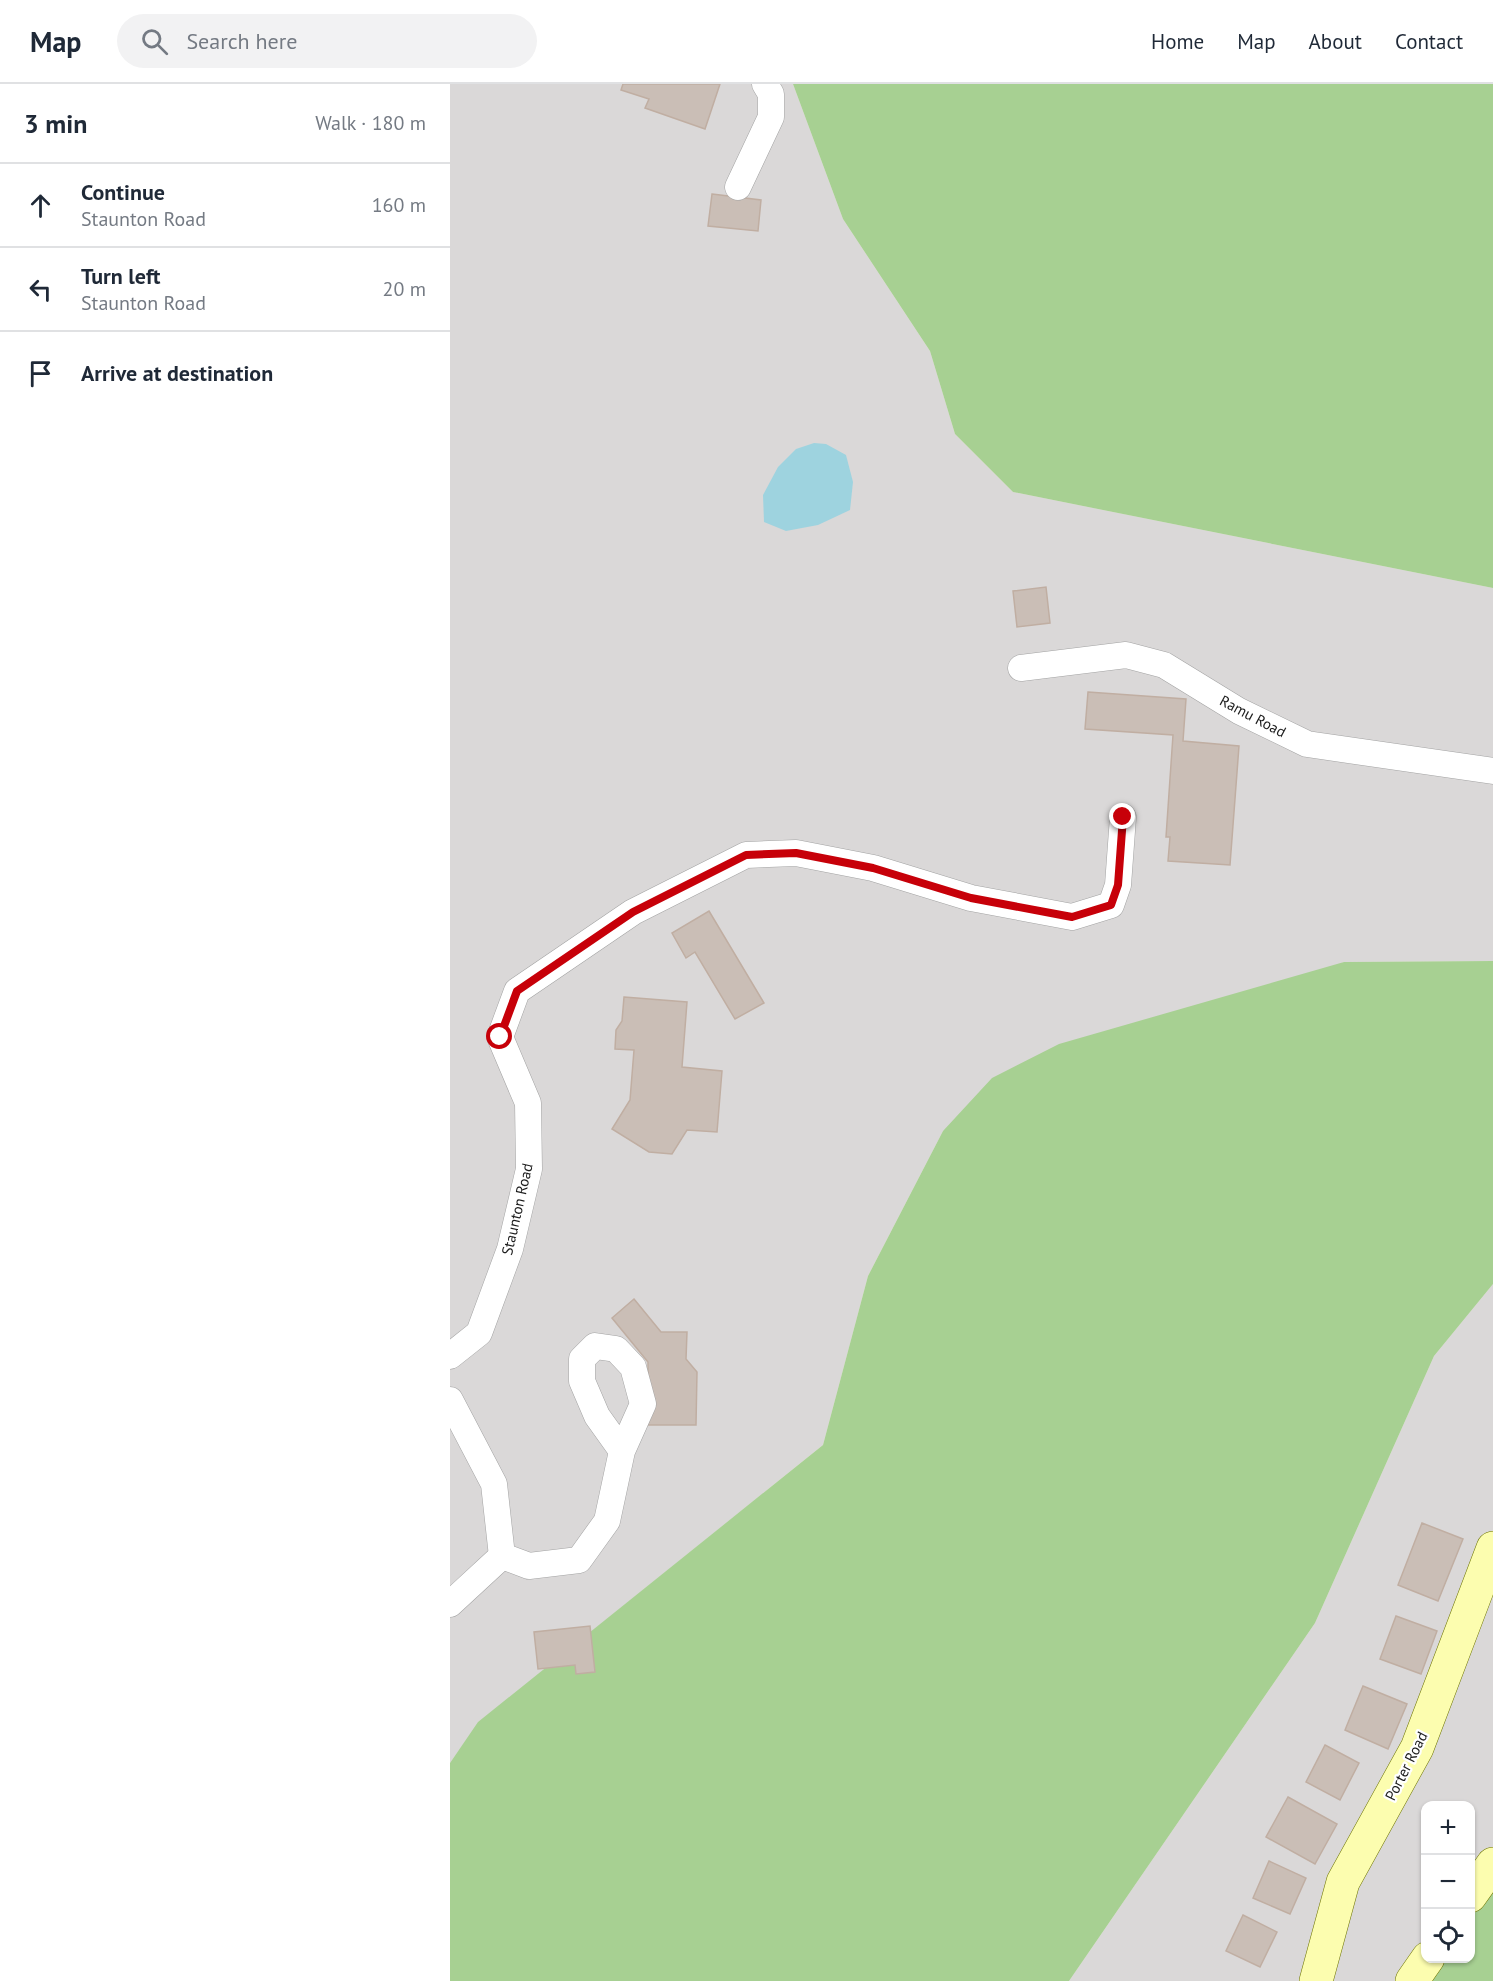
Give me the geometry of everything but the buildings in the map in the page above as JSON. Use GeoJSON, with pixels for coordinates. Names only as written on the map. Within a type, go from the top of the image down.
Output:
{"type":"FeatureCollection","features":[{"type":"Feature","properties":{"kind":"street"},"geometry":{"type":"LineString","coordinates":[[738,187],[771,117],[771,94],[765,84]]}},
{"type":"Feature","properties":{"kind":"street","name":"Ramu Road"},"geometry":{"type":"LineString","coordinates":[[1021,668],[1126,655],[1164,665],[1239,711],[1307,744],[1493,771]]}},
{"type":"Feature","properties":{"kind":"street","name":"Staunton Road"},"geometry":{"type":"LineString","coordinates":[[450,1356],[479,1333],[510,1249],[530,1169],[528,1103],[500,1037],[517,991],[633,912],[746,855],[796,853],[873,868],[971,898],[1072,917],[1111,905],[1118,885],[1123,817]]}},
{"type":"Feature","properties":{"kind":"street"},"geometry":{"type":"LineString","coordinates":[[450,1400],[494,1484],[502,1556]]}},
{"type":"Feature","properties":{"kind":"street"},"geometry":{"type":"LineString","coordinates":[[502,1556],[529,1566],[579,1560],[608,1521],[622,1451]]}},
{"type":"Feature","properties":{"kind":"street","name":"Porter Road"},"geometry":{"type":"LineString","coordinates":[[1316,1981],[1343,1882],[1418,1748],[1493,1548]]}},
{"type":"Feature","properties":{"kind":"street"},"geometry":{"type":"LineString","coordinates":[[450,1604],[502,1556]]}},
{"type":"Feature","properties":{"kind":"street"},"geometry":{"type":"LineString","coordinates":[[1475,1889],[1493,1864]]}},
{"type":"Feature","properties":{"kind":"street"},"geometry":{"type":"LineString","coordinates":[[1412,1981],[1425,1963]]}},
{"type":"Feature","properties":{"kind":"shaded area"},"geometry":{"type":"Polygon","coordinates":[[[450,84],[793,84],[843,219],[930,351],[955,434],[1013,492],[1493,588],[1493,961],[1344,962],[943,1131],[868,1276],[823,1445],[479,1722],[450,1763],[450,84]]]}},
{"type":"Feature","properties":{"kind":"shaded area"},"geometry":{"type":"Polygon","coordinates":[[[1493,1284],[1493,1889],[1475,1913],[1475,1801],[1421,1801],[1421,1963],[1425,1963],[1423,1981],[1069,1981],[1315,1623],[1434,1356],[1493,1284]]]}},
{"type":"Feature","properties":{"kind":"green space"},"geometry":{"type":"Polygon","coordinates":[[[793,84],[1493,84],[1493,588],[1013,492],[955,434],[930,351],[843,219],[793,84]]]}},
{"type":"Feature","properties":{"kind":"green space"},"geometry":{"type":"Polygon","coordinates":[[[1493,961],[1493,1284],[1434,1356],[1315,1623],[1069,1981],[450,1981],[450,1763],[478,1722],[823,1445],[868,1276],[943,1131],[992,1078],[1059,1044],[1344,962],[1493,961]]]}},
{"type":"Feature","properties":{"kind":"green space"},"geometry":{"type":"Polygon","coordinates":[[[1493,1889],[1493,1981],[1423,1981],[1437,1963],[1475,1963],[1475,1913],[1493,1889]]]}},
{"type":"Feature","properties":{"kind":"water"},"geometry":{"type":"Polygon","coordinates":[[[814,443],[826,444],[846,455],[853,482],[850,510],[818,525],[786,531],[764,522],[763,495],[778,467],[796,449],[814,443]]]}},
{"type":"Feature","properties":{"kind":"route"},"geometry":{"type":"LineString","coordinates":[[500,1037],[517,991],[633,912],[746,855],[796,853],[873,868],[971,898],[1072,917],[1111,905],[1118,885],[1123,817]]}}]}
